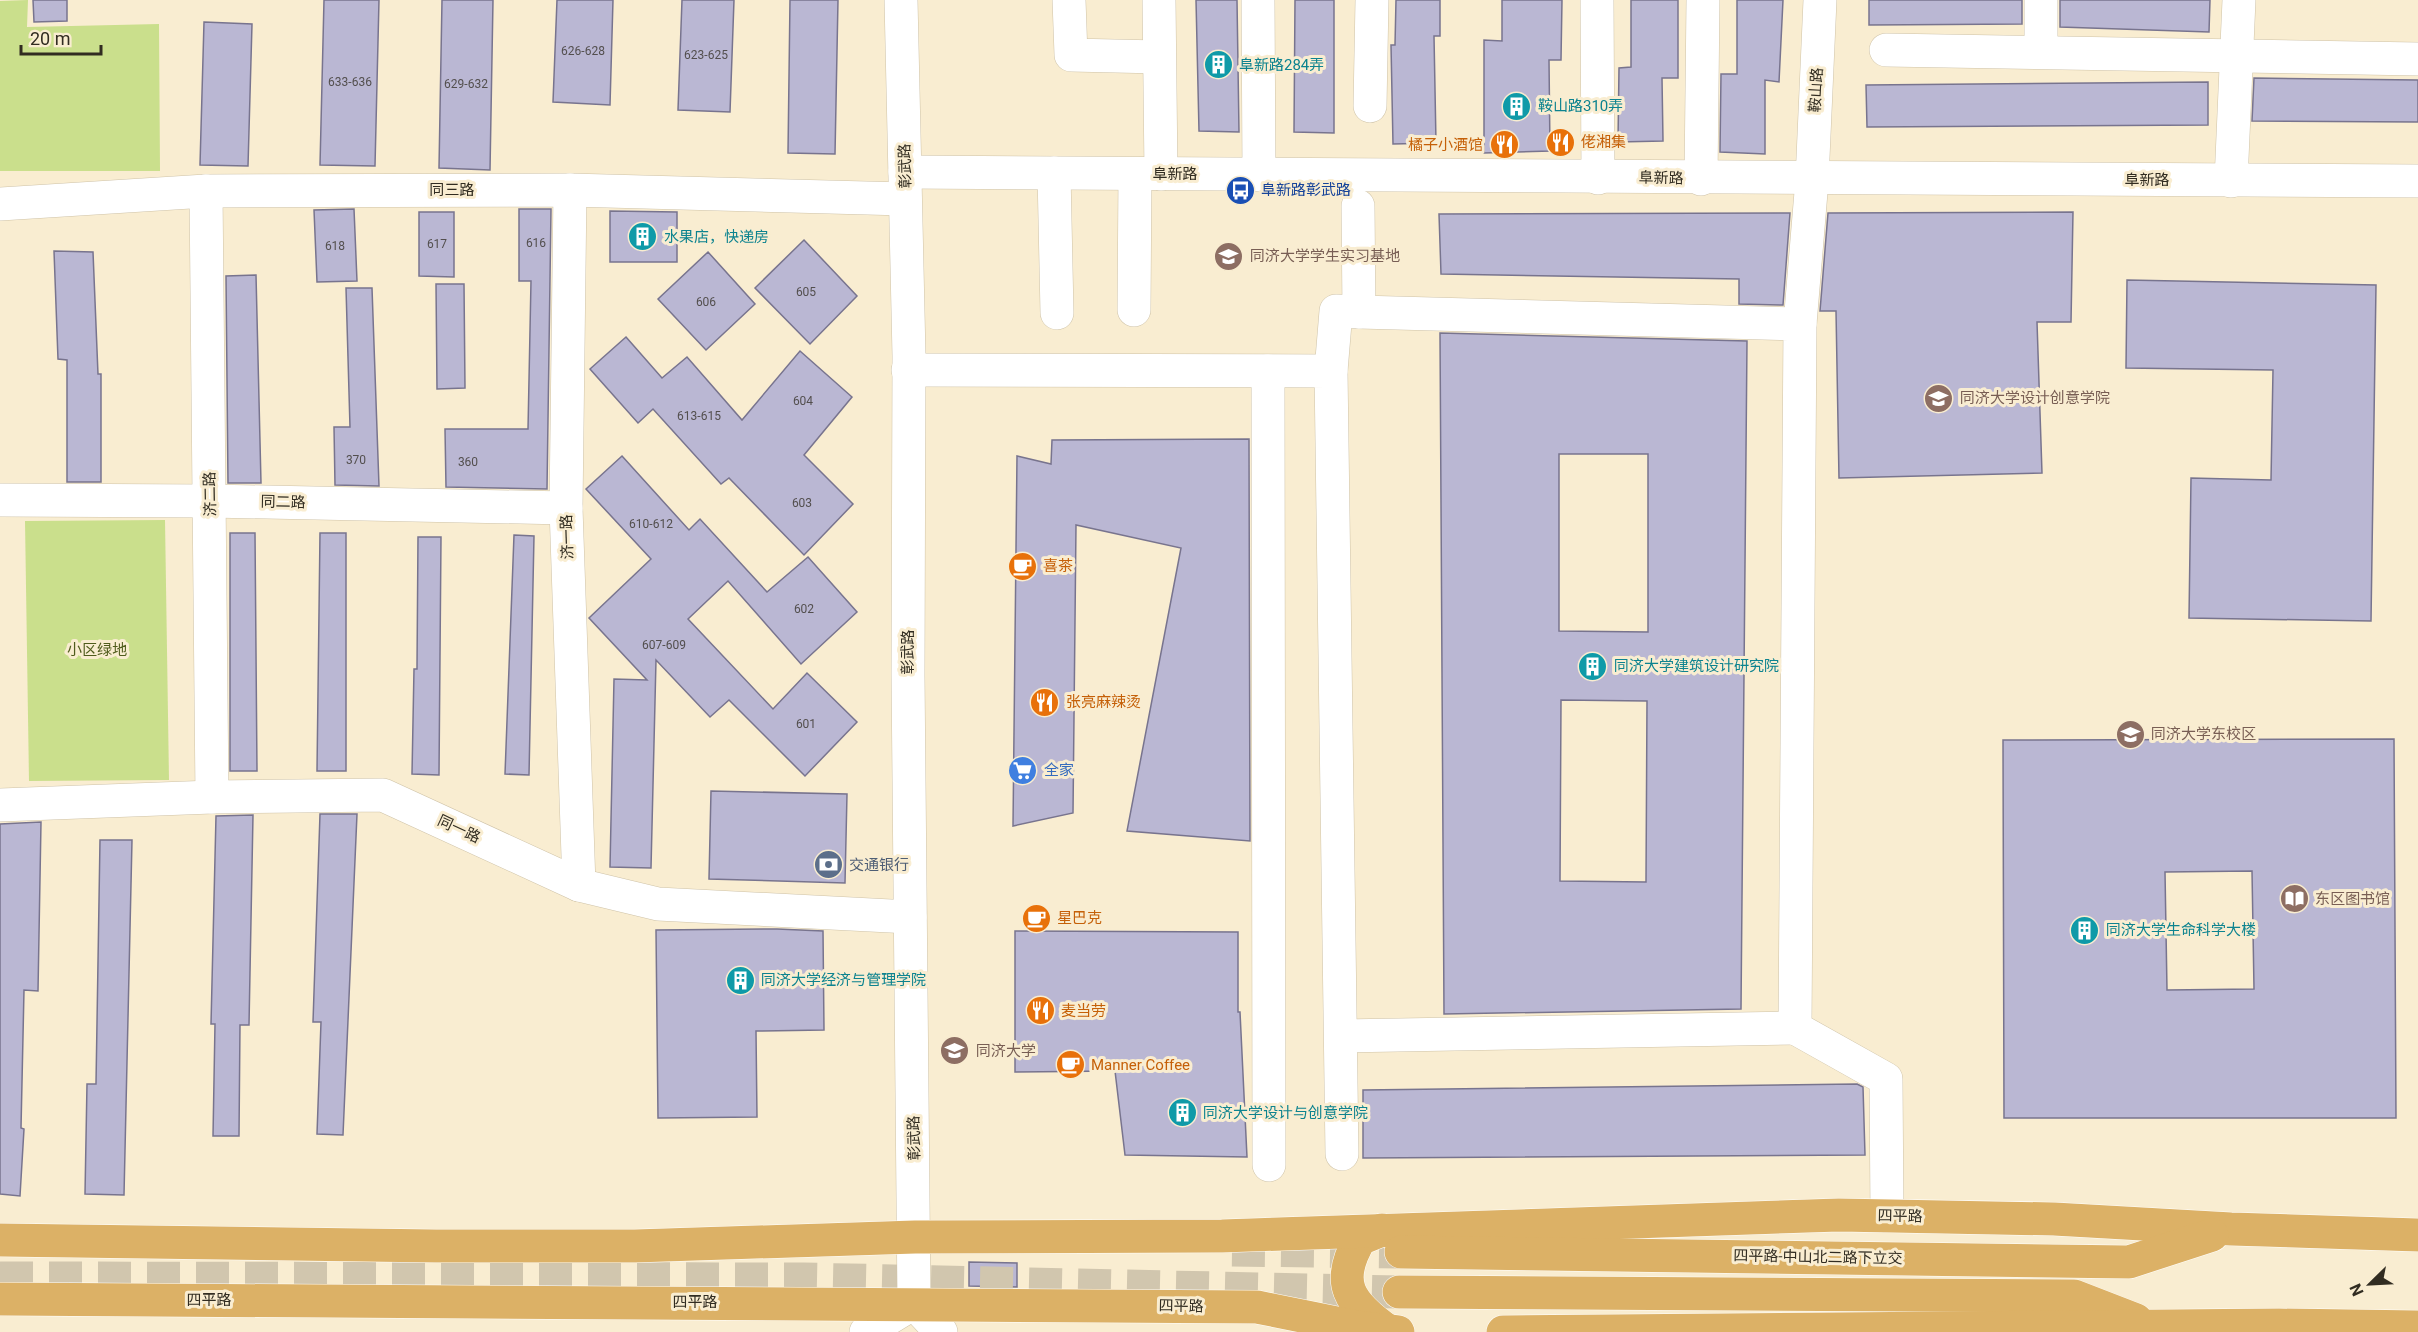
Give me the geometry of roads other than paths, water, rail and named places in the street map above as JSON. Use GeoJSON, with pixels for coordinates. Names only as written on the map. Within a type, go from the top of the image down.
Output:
{"type":"FeatureCollection","features":[{"type":"Feature","properties":{"kind":"main road","name":"四平路"},"geometry":{"type":"LineString","coordinates":[[0,1240],[436,1246],[634,1246],[915,1237],[1222,1236],[1391,1241],[1839,1215],[2054,1219],[2231,1229],[2418,1235]]}},
{"type":"Feature","properties":{"kind":"main road","name":"四平路-中山北二路下立交"},"geometry":{"type":"LineString","coordinates":[[1391,1241],[2129,1262],[2231,1229]]}},
{"type":"Feature","properties":{"kind":"main road","name":"四平路"},"geometry":{"type":"LineString","coordinates":[[1388,1331],[1355,1303],[1346,1282],[1347,1266],[1360,1239],[1391,1241]]}},
{"type":"Feature","properties":{"kind":"main road"},"geometry":{"type":"LineString","coordinates":[[1398,1292],[2074,1296],[2153,1326]]}},
{"type":"Feature","properties":{"kind":"main road","name":"四平路"},"geometry":{"type":"LineString","coordinates":[[0,1299],[914,1303],[1257,1307],[1398,1332]]}},
{"type":"Feature","properties":{"kind":"main road"},"geometry":{"type":"LineString","coordinates":[[1503,1332],[2153,1326],[2418,1327]]}},
{"type":"Feature","properties":{"kind":"street","name":"彰武路"},"geometry":{"type":"LineString","coordinates":[[901,0],[908,370],[914,1303]]}},
{"type":"Feature","properties":{"kind":"street"},"geometry":{"type":"LineString","coordinates":[[1069,0],[1071,55],[1160,57]]}},
{"type":"Feature","properties":{"kind":"street"},"geometry":{"type":"LineString","coordinates":[[1134,310],[1160,57],[1159,0]]}},
{"type":"Feature","properties":{"kind":"street"},"geometry":{"type":"LineString","coordinates":[[1258,0],[1259,175]]}},
{"type":"Feature","properties":{"kind":"street"},"geometry":{"type":"LineString","coordinates":[[1370,106],[1372,0]]}},
{"type":"Feature","properties":{"kind":"street"},"geometry":{"type":"LineString","coordinates":[[1597,0],[1598,178]]}},
{"type":"Feature","properties":{"kind":"street"},"geometry":{"type":"LineString","coordinates":[[1701,178],[1703,0]]}},
{"type":"Feature","properties":{"kind":"street","name":"鞍山路"},"geometry":{"type":"LineString","coordinates":[[1795,1028],[1800,324],[1812,180],[1820,0]]}},
{"type":"Feature","properties":{"kind":"street"},"geometry":{"type":"LineString","coordinates":[[2041,0],[2041,52]]}},
{"type":"Feature","properties":{"kind":"street"},"geometry":{"type":"LineString","coordinates":[[2231,181],[2239,0]]}},
{"type":"Feature","properties":{"kind":"street"},"geometry":{"type":"LineString","coordinates":[[1886,50],[2418,59]]}},
{"type":"Feature","properties":{"kind":"street","name":"阜新路"},"geometry":{"type":"LineString","coordinates":[[905,186],[1054,173],[1812,180],[2418,181]]}},
{"type":"Feature","properties":{"kind":"street"},"geometry":{"type":"LineString","coordinates":[[1054,173],[1057,313]]}},
{"type":"Feature","properties":{"kind":"street","name":"同三路"},"geometry":{"type":"LineString","coordinates":[[0,204],[206,191],[905,186]]}},
{"type":"Feature","properties":{"kind":"street","name":"济一路"},"geometry":{"type":"LineString","coordinates":[[570,190],[566,508],[579,885]]}},
{"type":"Feature","properties":{"kind":"street","name":"济二路"},"geometry":{"type":"LineString","coordinates":[[206,191],[212,797]]}},
{"type":"Feature","properties":{"kind":"street"},"geometry":{"type":"LineString","coordinates":[[1358,206],[1359,312]]}},
{"type":"Feature","properties":{"kind":"street"},"geometry":{"type":"LineString","coordinates":[[1342,1154],[1331,371],[1336,311],[1800,324]]}},
{"type":"Feature","properties":{"kind":"street"},"geometry":{"type":"LineString","coordinates":[[908,370],[1331,371]]}},
{"type":"Feature","properties":{"kind":"street"},"geometry":{"type":"LineString","coordinates":[[1268,371],[1269,1165]]}},
{"type":"Feature","properties":{"kind":"street","name":"同二路"},"geometry":{"type":"LineString","coordinates":[[0,500],[210,501],[566,508]]}},
{"type":"Feature","properties":{"kind":"street","name":"同一路"},"geometry":{"type":"LineString","coordinates":[[0,805],[212,797],[383,795],[579,885],[658,904],[910,917]]}},
{"type":"Feature","properties":{"kind":"street"},"geometry":{"type":"LineString","coordinates":[[1342,1036],[1795,1028],[1886,1079],[1887,1216]]}},
{"type":"Feature","properties":{"kind":"street"},"geometry":{"type":"LineString","coordinates":[[866,1332],[914,1303],[941,1332]]}},
{"type":"Feature","properties":{"kind":"tunnel"},"geometry":{"type":"LineString","coordinates":[[1232,1250],[1401,1252]]}},
{"type":"Feature","properties":{"kind":"tunnel"},"geometry":{"type":"LineString","coordinates":[[0,1278],[804,1279],[1399,1292]]}},
{"type":"Feature","properties":{"kind":"place","name":"阜新路284弄"},"geometry":{"type":"Point","coordinates":[1218,65]}},
{"type":"Feature","properties":{"kind":"place","name":"鞍山路310弄"},"geometry":{"type":"Point","coordinates":[1517,106]}},
{"type":"Feature","properties":{"kind":"place","name":"佬湘集"},"geometry":{"type":"Point","coordinates":[1560,142]}},
{"type":"Feature","properties":{"kind":"place","name":"橘子小酒馆"},"geometry":{"type":"Point","coordinates":[1504,145]}},
{"type":"Feature","properties":{"kind":"place","name":"阜新路彰武路"},"geometry":{"type":"Point","coordinates":[1240,190]}},
{"type":"Feature","properties":{"kind":"place","name":"水果店，快递房"},"geometry":{"type":"Point","coordinates":[643,237]}},
{"type":"Feature","properties":{"kind":"place","name":"同济大学学生实习基地"},"geometry":{"type":"Point","coordinates":[1229,256]}},
{"type":"Feature","properties":{"kind":"place","name":"同济大学设计创意学院"},"geometry":{"type":"Point","coordinates":[1939,398]}},
{"type":"Feature","properties":{"kind":"place","name":"喜茶"},"geometry":{"type":"Point","coordinates":[1022,566]}},
{"type":"Feature","properties":{"kind":"place","name":"同济大学建筑设计研究院"},"geometry":{"type":"Point","coordinates":[1593,666]}},
{"type":"Feature","properties":{"kind":"place","name":"张亮麻辣烫"},"geometry":{"type":"Point","coordinates":[1045,702]}},
{"type":"Feature","properties":{"kind":"place","name":"同济大学东校区"},"geometry":{"type":"Point","coordinates":[2130,734]}},
{"type":"Feature","properties":{"kind":"place","name":"全家"},"geometry":{"type":"Point","coordinates":[1023,770]}},
{"type":"Feature","properties":{"kind":"place","name":"交通银行"},"geometry":{"type":"Point","coordinates":[828,865]}},
{"type":"Feature","properties":{"kind":"place","name":"东区图书馆"},"geometry":{"type":"Point","coordinates":[2294,899]}},
{"type":"Feature","properties":{"kind":"place","name":"星巴克"},"geometry":{"type":"Point","coordinates":[1036,918]}},
{"type":"Feature","properties":{"kind":"place","name":"同济大学生命科学大楼"},"geometry":{"type":"Point","coordinates":[2085,930]}},
{"type":"Feature","properties":{"kind":"place","name":"同济大学经济与管理学院"},"geometry":{"type":"Point","coordinates":[740,980]}},
{"type":"Feature","properties":{"kind":"place","name":"麦当劳"},"geometry":{"type":"Point","coordinates":[1040,1011]}},
{"type":"Feature","properties":{"kind":"place","name":"同济大学"},"geometry":{"type":"Point","coordinates":[955,1051]}},
{"type":"Feature","properties":{"kind":"place","name":"Manner Coffee"},"geometry":{"type":"Point","coordinates":[1070,1065]}},
{"type":"Feature","properties":{"kind":"place","name":"同济大学设计与创意学院"},"geometry":{"type":"Point","coordinates":[1182,1113]}},
{"type":"Feature","properties":{"kind":"park label","name":"小区绿地"},"geometry":{"type":"Point","coordinates":[97,650]}}]}
